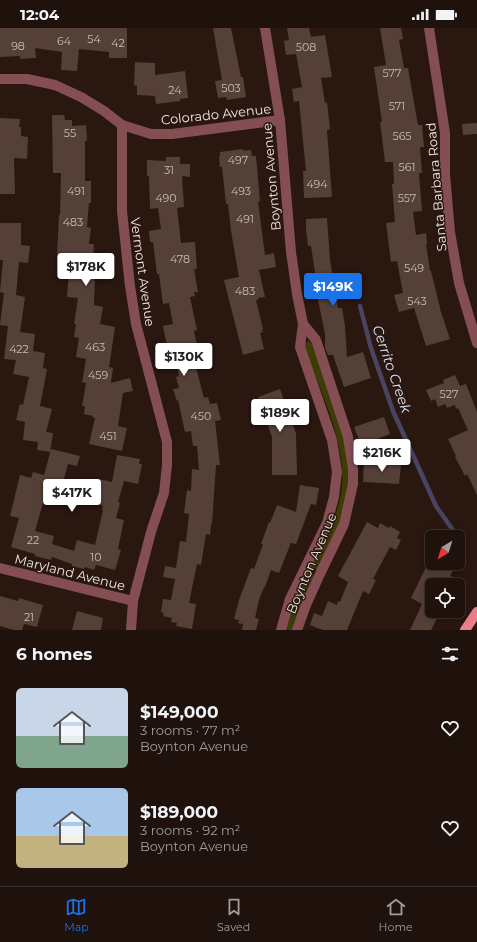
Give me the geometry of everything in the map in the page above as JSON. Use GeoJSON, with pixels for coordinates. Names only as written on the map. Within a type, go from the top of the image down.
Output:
{"type":"FeatureCollection","features":[{"type":"Feature","properties":{"kind":"main road"},"geometry":{"type":"LineString","coordinates":[[465,630],[477,612]]}},
{"type":"Feature","properties":{"kind":"street","name":"Boynton Avenue"},"geometry":{"type":"LineString","coordinates":[[265,28],[280,120],[291,252],[303,324],[300,347],[332,440],[337,472],[334,497],[327,523],[290,599],[281,630]]}},
{"type":"Feature","properties":{"kind":"street","name":"Santa Barbara Road"},"geometry":{"type":"LineString","coordinates":[[429,28],[445,133],[445,175],[450,232],[459,283],[477,343]]}},
{"type":"Feature","properties":{"kind":"street","name":"Colorado Avenue"},"geometry":{"type":"LineString","coordinates":[[0,79],[27,79],[55,85],[81,97],[104,111],[122,125],[151,134],[172,134],[280,120]]}},
{"type":"Feature","properties":{"kind":"street","name":"Vermont Avenue"},"geometry":{"type":"LineString","coordinates":[[122,125],[122,211],[130,286],[136,324],[167,442],[167,465],[164,492],[151,532],[133,602],[131,630]]}},
{"type":"Feature","properties":{"kind":"street","name":"Boynton Avenue"},"geometry":{"type":"LineString","coordinates":[[297,630],[317,580],[344,524],[353,484],[352,458],[348,437],[316,340],[303,324]]}},
{"type":"Feature","properties":{"kind":"street","name":"Maryland Avenue"},"geometry":{"type":"LineString","coordinates":[[0,568],[133,602]]}},
{"type":"Feature","properties":{"kind":"shaded area"},"geometry":{"type":"Polygon","coordinates":[[[309,341],[313,345],[344,436],[349,467],[349,485],[339,523],[317,570],[311,567],[329,532],[336,513],[341,494],[342,476],[341,457],[332,419],[304,347],[306,342],[309,341]]]}},
{"type":"Feature","properties":{"kind":"shaded area"},"geometry":{"type":"Polygon","coordinates":[[[308,572],[314,575],[292,630],[286,630],[291,614],[308,572]]]}},
{"type":"Feature","properties":{"kind":"building"},"geometry":{"type":"Polygon","coordinates":[[[0,28],[127,28],[127,58],[109,58],[109,52],[79,49],[77,71],[61,70],[62,52],[35,48],[36,58],[20,59],[20,56],[0,57],[0,28]]]}},
{"type":"Feature","properties":{"kind":"building"},"geometry":{"type":"Polygon","coordinates":[[[213,28],[231,28],[241,77],[243,77],[246,97],[227,100],[226,97],[218,98],[215,81],[222,80],[213,28]]]}},
{"type":"Feature","properties":{"kind":"building"},"geometry":{"type":"Polygon","coordinates":[[[287,28],[309,28],[311,37],[325,35],[332,77],[321,78],[325,103],[327,102],[330,129],[327,130],[332,197],[304,198],[303,171],[306,171],[299,101],[294,102],[292,89],[302,87],[296,54],[286,55],[284,41],[289,40],[287,28]]]}},
{"type":"Feature","properties":{"kind":"building"},"geometry":{"type":"Polygon","coordinates":[[[380,28],[401,28],[403,39],[399,40],[404,68],[408,68],[418,125],[422,125],[424,147],[420,147],[422,173],[419,173],[422,211],[413,212],[416,235],[426,233],[430,271],[450,339],[426,346],[414,308],[399,312],[394,295],[403,293],[397,261],[391,262],[386,223],[395,222],[392,184],[394,184],[393,162],[385,162],[380,122],[382,122],[374,67],[386,65],[380,28]]]}},
{"type":"Feature","properties":{"kind":"building"},"geometry":{"type":"Polygon","coordinates":[[[135,62],[155,63],[155,75],[185,71],[188,98],[180,99],[180,101],[156,104],[155,96],[137,95],[137,86],[134,85],[135,62]]]}},
{"type":"Feature","properties":{"kind":"building"},"geometry":{"type":"Polygon","coordinates":[[[52,115],[64,115],[65,120],[72,120],[72,126],[86,125],[87,141],[85,141],[85,181],[91,181],[91,203],[89,203],[87,227],[91,228],[89,244],[94,244],[92,275],[95,275],[94,305],[103,307],[100,324],[115,327],[109,367],[113,368],[111,383],[130,378],[133,391],[123,393],[118,426],[127,428],[122,451],[89,444],[95,418],[84,414],[85,406],[82,406],[86,383],[82,382],[86,359],[76,357],[79,338],[74,337],[76,324],[74,324],[78,298],[67,297],[70,255],[57,254],[61,173],[53,173],[52,115]]]}},
{"type":"Feature","properties":{"kind":"building"},"geometry":{"type":"Polygon","coordinates":[[[0,118],[20,119],[19,127],[21,127],[21,136],[28,137],[27,159],[14,158],[15,194],[0,194],[0,118]]]}},
{"type":"Feature","properties":{"kind":"building"},"geometry":{"type":"Polygon","coordinates":[[[477,123],[477,134],[463,135],[462,124],[477,123]]]}},
{"type":"Feature","properties":{"kind":"building"},"geometry":{"type":"Polygon","coordinates":[[[243,149],[243,151],[251,150],[252,156],[256,156],[260,201],[258,202],[265,255],[274,253],[276,267],[259,270],[265,297],[258,298],[258,300],[256,300],[263,329],[263,332],[260,333],[264,349],[243,355],[224,280],[239,277],[219,156],[220,152],[243,149]]]}},
{"type":"Feature","properties":{"kind":"building"},"geometry":{"type":"Polygon","coordinates":[[[166,157],[180,157],[180,164],[190,164],[190,177],[182,176],[184,207],[177,208],[181,243],[195,242],[197,269],[194,269],[198,292],[194,292],[195,296],[190,297],[197,330],[194,331],[200,359],[194,360],[204,398],[208,397],[210,404],[217,403],[221,420],[215,421],[220,465],[216,465],[212,524],[210,535],[206,534],[201,565],[197,564],[189,603],[196,604],[192,629],[176,626],[177,623],[171,622],[172,618],[163,616],[164,613],[161,612],[163,599],[171,600],[175,579],[163,577],[165,566],[176,568],[180,541],[186,542],[189,514],[184,513],[187,490],[191,491],[192,469],[199,470],[197,446],[193,446],[191,431],[185,432],[178,400],[177,401],[173,389],[179,388],[176,377],[179,376],[174,353],[172,353],[171,350],[168,351],[163,326],[173,324],[169,303],[163,304],[153,242],[150,242],[149,231],[161,229],[158,208],[150,209],[147,160],[166,161],[166,157]]]}},
{"type":"Feature","properties":{"kind":"building"},"geometry":{"type":"Polygon","coordinates":[[[327,218],[330,260],[338,308],[342,308],[347,357],[363,352],[371,378],[344,387],[333,355],[328,355],[325,348],[325,334],[314,280],[316,279],[311,246],[308,246],[306,229],[306,219],[327,218]]]}},
{"type":"Feature","properties":{"kind":"building"},"geometry":{"type":"Polygon","coordinates":[[[0,223],[21,223],[21,245],[30,246],[28,263],[19,262],[16,295],[25,297],[20,332],[35,334],[33,351],[45,353],[43,368],[47,369],[40,406],[52,409],[46,432],[53,433],[50,452],[37,450],[38,442],[23,440],[25,422],[16,420],[20,404],[23,405],[29,377],[13,374],[16,360],[4,359],[8,326],[0,325],[4,293],[0,292],[3,260],[0,260],[0,223]]]}},
{"type":"Feature","properties":{"kind":"building"},"geometry":{"type":"Polygon","coordinates":[[[455,375],[460,386],[466,384],[477,412],[477,495],[467,474],[465,476],[455,457],[456,456],[448,439],[468,430],[458,408],[456,409],[455,405],[447,408],[445,404],[438,407],[435,399],[431,401],[426,390],[444,383],[443,380],[455,375]]]}},
{"type":"Feature","properties":{"kind":"building"},"geometry":{"type":"Polygon","coordinates":[[[280,389],[296,433],[297,475],[272,475],[272,437],[266,420],[263,421],[258,407],[261,406],[258,397],[280,389]]]}},
{"type":"Feature","properties":{"kind":"building"},"geometry":{"type":"Polygon","coordinates":[[[384,417],[390,434],[361,445],[354,427],[384,417]]]}},
{"type":"Feature","properties":{"kind":"building"},"geometry":{"type":"Polygon","coordinates":[[[51,449],[80,456],[77,466],[68,464],[58,500],[45,496],[35,531],[54,536],[52,544],[74,551],[77,540],[95,545],[103,510],[103,506],[94,503],[96,496],[94,495],[99,479],[112,482],[117,455],[140,459],[139,464],[142,464],[138,484],[124,481],[118,502],[120,503],[116,518],[124,520],[118,549],[121,550],[115,570],[96,565],[94,570],[85,567],[84,569],[72,566],[72,564],[52,557],[51,560],[11,547],[19,518],[10,516],[20,475],[31,478],[33,472],[44,475],[51,449]]]}},
{"type":"Feature","properties":{"kind":"building"},"geometry":{"type":"Polygon","coordinates":[[[364,462],[401,465],[399,484],[363,482],[364,462]]]}},
{"type":"Feature","properties":{"kind":"building"},"geometry":{"type":"Polygon","coordinates":[[[300,485],[319,488],[316,505],[311,504],[296,544],[291,543],[292,540],[279,573],[271,570],[259,600],[255,618],[259,619],[256,630],[242,630],[243,624],[238,623],[239,620],[234,619],[239,600],[251,568],[254,569],[269,522],[270,523],[277,505],[296,512],[300,485]]]}},
{"type":"Feature","properties":{"kind":"building"},"geometry":{"type":"Polygon","coordinates":[[[367,522],[378,528],[380,523],[389,528],[390,526],[400,532],[397,538],[401,540],[396,550],[390,547],[373,579],[376,580],[369,594],[363,591],[347,630],[323,630],[310,625],[314,613],[322,616],[328,601],[337,605],[338,601],[340,602],[348,582],[338,576],[367,522]]]}},
{"type":"Feature","properties":{"kind":"building"},"geometry":{"type":"Polygon","coordinates":[[[425,569],[454,570],[450,575],[454,578],[425,578],[425,618],[437,618],[431,630],[410,630],[422,604],[411,598],[425,569]]]}},
{"type":"Feature","properties":{"kind":"building"},"geometry":{"type":"Polygon","coordinates":[[[0,596],[18,601],[19,598],[43,605],[37,627],[24,624],[22,630],[14,630],[0,626],[0,596]]]}},
{"type":"Feature","properties":{"kind":"building"},"geometry":{"type":"Polygon","coordinates":[[[77,611],[103,618],[101,630],[72,630],[77,611]]]}},
{"type":"Feature","properties":{"kind":"waterway","name":"Cerrito Creek"},"geometry":{"type":"LineString","coordinates":[[360,306],[371,348],[393,411],[436,506],[453,530]]}}]}
